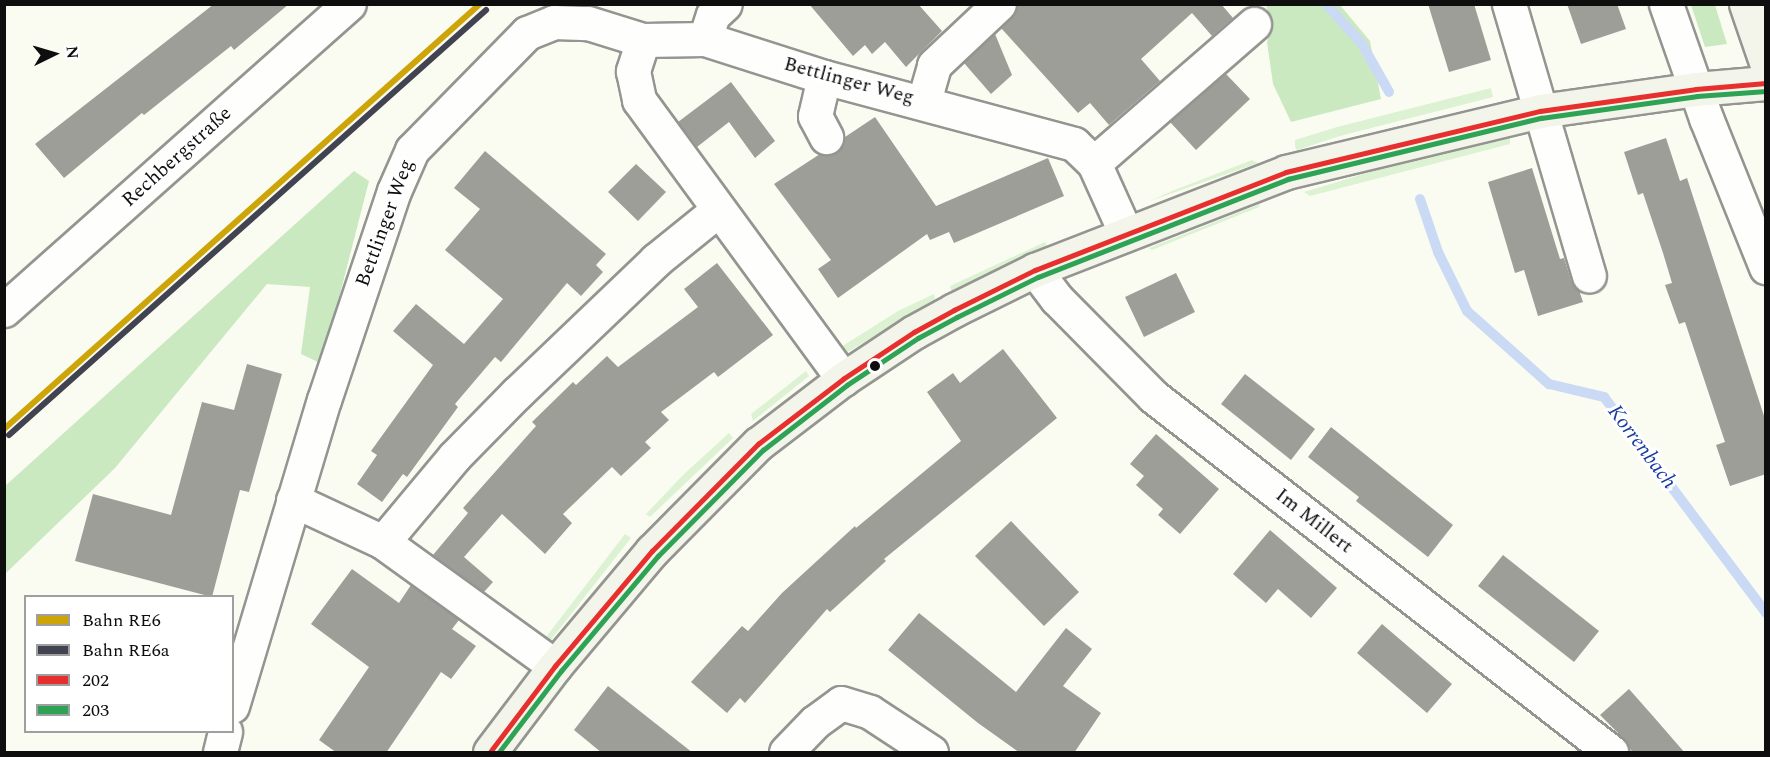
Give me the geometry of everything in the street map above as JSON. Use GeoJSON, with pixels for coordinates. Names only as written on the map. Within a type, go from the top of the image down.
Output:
{"type":"FeatureCollection","features":[{"type":"Feature","properties":{"kind":"street","name":"Rechbergstraße"},"geometry":{"type":"LineString","coordinates":[[4,310],[350,4]]}},
{"type":"Feature","properties":{"kind":"street"},"geometry":{"type":"LineString","coordinates":[[705,39],[713,15],[725,4]]}},
{"type":"Feature","properties":{"kind":"street","name":"Bettlinger Weg"},"geometry":{"type":"LineString","coordinates":[[924,101],[934,65],[999,4]]}},
{"type":"Feature","properties":{"kind":"street"},"geometry":{"type":"LineString","coordinates":[[1509,4],[1589,275]]}},
{"type":"Feature","properties":{"kind":"street"},"geometry":{"type":"LineString","coordinates":[[1666,4],[1696,88],[1766,267]]}},
{"type":"Feature","properties":{"kind":"street"},"geometry":{"type":"LineString","coordinates":[[1746,4],[1766,62]]}},
{"type":"Feature","properties":{"kind":"street","name":"Bettlinger Weg"},"geometry":{"type":"LineString","coordinates":[[234,699],[292,500],[390,202],[412,150],[527,33],[554,22],[588,23],[643,40],[705,39],[824,77],[924,101],[1074,144],[1094,163],[1126,234]]}},
{"type":"Feature","properties":{"kind":"street"},"geometry":{"type":"LineString","coordinates":[[1094,163],[1254,24]]}},
{"type":"Feature","properties":{"kind":"street"},"geometry":{"type":"LineString","coordinates":[[643,40],[633,71],[639,100],[843,380]]}},
{"type":"Feature","properties":{"kind":"street"},"geometry":{"type":"LineString","coordinates":[[824,77],[815,116],[826,137]]}},
{"type":"Feature","properties":{"kind":"street"},"geometry":{"type":"LineString","coordinates":[[490,753],[555,666],[652,551],[758,444],[843,380],[914,332],[1035,270],[1286,172],[1540,111],[1696,88],[1753,84]]}},
{"type":"Feature","properties":{"kind":"street"},"geometry":{"type":"LineString","coordinates":[[384,542],[454,457],[517,393],[656,260],[718,210]]}},
{"type":"Feature","properties":{"kind":"street","name":"Im Millert"},"geometry":{"type":"LineString","coordinates":[[1035,270],[1057,299],[1154,397],[1611,753]]}},
{"type":"Feature","properties":{"kind":"street"},"geometry":{"type":"LineString","coordinates":[[292,500],[384,542],[555,666]]}},
{"type":"Feature","properties":{"kind":"street"},"geometry":{"type":"LineString","coordinates":[[786,753],[814,722],[841,703],[870,712],[931,753]]}},
{"type":"Feature","properties":{"kind":"street"},"geometry":{"type":"LineString","coordinates":[[219,753],[225,733]]}},
{"type":"Feature","properties":{"kind":"green space"},"geometry":{"type":"Polygon","coordinates":[[[1266,5],[1340,5],[1370,41],[1381,99],[1291,122],[1273,84],[1267,42],[1272,24],[1266,5]]]}},
{"type":"Feature","properties":{"kind":"green space"},"geometry":{"type":"Polygon","coordinates":[[[1691,5],[1715,5],[1727,44],[1705,47],[1691,5]]]}},
{"type":"Feature","properties":{"kind":"green space"},"geometry":{"type":"Polygon","coordinates":[[[1491,88],[1493,97],[1340,136],[1297,150],[1295,147],[1295,140],[1337,127],[1491,88]]]}},
{"type":"Feature","properties":{"kind":"green space"},"geometry":{"type":"Polygon","coordinates":[[[1510,136],[1510,144],[1310,196],[1304,192],[1426,155],[1510,136]]]}},
{"type":"Feature","properties":{"kind":"green space"},"geometry":{"type":"Polygon","coordinates":[[[1252,160],[1258,163],[1150,201],[1172,191],[1252,160]]]}},
{"type":"Feature","properties":{"kind":"green space"},"geometry":{"type":"Polygon","coordinates":[[[354,171],[369,181],[322,364],[301,354],[310,287],[267,284],[115,468],[5,574],[5,486],[354,171]]]}},
{"type":"Feature","properties":{"kind":"green space"},"geometry":{"type":"Polygon","coordinates":[[[1260,204],[1259,207],[1152,250],[1149,248],[1260,204]]]}},
{"type":"Feature","properties":{"kind":"green space"},"geometry":{"type":"Polygon","coordinates":[[[1045,242],[1048,248],[952,294],[950,286],[1045,242]]]}},
{"type":"Feature","properties":{"kind":"green space"},"geometry":{"type":"Polygon","coordinates":[[[934,294],[935,300],[846,353],[841,347],[898,311],[934,294]]]}},
{"type":"Feature","properties":{"kind":"green space"},"geometry":{"type":"Polygon","coordinates":[[[806,371],[809,376],[753,421],[751,414],[806,371]]]}},
{"type":"Feature","properties":{"kind":"green space"},"geometry":{"type":"Polygon","coordinates":[[[729,433],[733,438],[650,517],[646,514],[682,476],[729,433]]]}},
{"type":"Feature","properties":{"kind":"green space"},"geometry":{"type":"Polygon","coordinates":[[[625,534],[631,538],[550,641],[546,637],[625,534]]]}},
{"type":"Feature","properties":{"kind":"building"},"geometry":{"type":"Polygon","coordinates":[[[214,4],[289,4],[234,50],[231,46],[144,115],[142,113],[64,178],[35,144],[214,4]]]}},
{"type":"Feature","properties":{"kind":"building"},"geometry":{"type":"Polygon","coordinates":[[[809,4],[918,4],[942,31],[906,67],[885,42],[872,54],[865,45],[853,56],[809,4]]]}},
{"type":"Feature","properties":{"kind":"building"},"geometry":{"type":"Polygon","coordinates":[[[1019,4],[1221,4],[1233,18],[1212,36],[1192,13],[1141,59],[1160,81],[1109,125],[1090,103],[1078,113],[1001,28],[1012,17],[1019,4]]]}},
{"type":"Feature","properties":{"kind":"building"},"geometry":{"type":"Polygon","coordinates":[[[1428,4],[1474,4],[1491,60],[1449,72],[1428,4]]]}},
{"type":"Feature","properties":{"kind":"building"},"geometry":{"type":"Polygon","coordinates":[[[1567,4],[1617,4],[1626,29],[1581,44],[1567,4]]]}},
{"type":"Feature","properties":{"kind":"building"},"geometry":{"type":"Polygon","coordinates":[[[995,34],[1012,75],[991,94],[964,63],[995,34]]]}},
{"type":"Feature","properties":{"kind":"building"},"geometry":{"type":"Polygon","coordinates":[[[1226,74],[1250,99],[1196,150],[1170,122],[1226,74]]]}},
{"type":"Feature","properties":{"kind":"building"},"geometry":{"type":"Polygon","coordinates":[[[731,82],[775,141],[755,158],[729,122],[697,147],[678,122],[731,82]]]}},
{"type":"Feature","properties":{"kind":"building"},"geometry":{"type":"Polygon","coordinates":[[[875,117],[936,206],[1048,158],[1064,196],[954,243],[949,232],[930,240],[927,234],[838,298],[818,269],[831,260],[774,184],[820,154],[835,153],[842,147],[845,137],[875,117]]]}},
{"type":"Feature","properties":{"kind":"building"},"geometry":{"type":"Polygon","coordinates":[[[1666,138],[1680,181],[1687,178],[1766,422],[1766,474],[1730,486],[1716,445],[1725,442],[1685,322],[1679,324],[1665,285],[1672,283],[1663,253],[1643,193],[1638,195],[1624,152],[1666,138]]]}},
{"type":"Feature","properties":{"kind":"building"},"geometry":{"type":"Polygon","coordinates":[[[485,151],[606,254],[596,265],[603,272],[581,296],[567,283],[501,362],[495,357],[455,404],[458,407],[407,477],[403,474],[382,502],[357,484],[377,455],[371,451],[433,365],[393,331],[416,304],[464,344],[503,299],[445,250],[480,209],[454,188],[485,151]]]}},
{"type":"Feature","properties":{"kind":"building"},"geometry":{"type":"Polygon","coordinates":[[[636,164],[666,192],[638,221],[608,192],[636,164]]]}},
{"type":"Feature","properties":{"kind":"building"},"geometry":{"type":"Polygon","coordinates":[[[1532,168],[1560,259],[1564,258],[1571,280],[1579,290],[1583,302],[1538,316],[1524,270],[1515,273],[1488,182],[1532,168]]]}},
{"type":"Feature","properties":{"kind":"building"},"geometry":{"type":"Polygon","coordinates":[[[717,263],[773,335],[718,377],[714,372],[661,412],[669,420],[645,442],[651,448],[621,476],[612,467],[563,514],[572,523],[545,554],[502,514],[464,557],[493,582],[484,592],[433,555],[468,513],[463,508],[536,426],[532,422],[573,382],[576,385],[607,356],[618,367],[698,307],[684,289],[717,263]]]}},
{"type":"Feature","properties":{"kind":"building"},"geometry":{"type":"Polygon","coordinates":[[[1176,273],[1195,312],[1144,337],[1125,297],[1176,273]]]}},
{"type":"Feature","properties":{"kind":"building"},"geometry":{"type":"Polygon","coordinates":[[[1003,349],[1057,418],[884,559],[886,561],[830,612],[827,609],[745,703],[740,698],[727,713],[691,682],[742,626],[748,631],[782,593],[855,526],[856,528],[961,441],[927,392],[953,373],[960,383],[1003,349]]]}},
{"type":"Feature","properties":{"kind":"building"},"geometry":{"type":"Polygon","coordinates":[[[247,364],[282,374],[249,492],[240,490],[213,595],[204,595],[75,561],[93,494],[171,515],[202,402],[234,410],[247,364]]]}},
{"type":"Feature","properties":{"kind":"building"},"geometry":{"type":"Polygon","coordinates":[[[1245,374],[1315,429],[1291,460],[1221,404],[1245,374]]]}},
{"type":"Feature","properties":{"kind":"building"},"geometry":{"type":"Polygon","coordinates":[[[1331,427],[1453,525],[1428,557],[1356,501],[1359,497],[1308,457],[1331,427]]]}},
{"type":"Feature","properties":{"kind":"building"},"geometry":{"type":"Polygon","coordinates":[[[1156,434],[1219,489],[1180,534],[1158,515],[1163,509],[1136,485],[1144,476],[1130,464],[1156,434]]]}},
{"type":"Feature","properties":{"kind":"building"},"geometry":{"type":"Polygon","coordinates":[[[1011,521],[1079,592],[1044,626],[975,556],[1011,521]]]}},
{"type":"Feature","properties":{"kind":"building"},"geometry":{"type":"Polygon","coordinates":[[[1270,530],[1337,588],[1311,618],[1278,589],[1266,603],[1233,574],[1270,530]]]}},
{"type":"Feature","properties":{"kind":"building"},"geometry":{"type":"Polygon","coordinates":[[[1503,555],[1599,631],[1574,662],[1478,586],[1503,555]]]}},
{"type":"Feature","properties":{"kind":"building"},"geometry":{"type":"Polygon","coordinates":[[[352,569],[399,603],[411,585],[459,620],[452,629],[476,646],[451,679],[441,672],[386,753],[337,753],[319,740],[369,667],[311,624],[352,569]]]}},
{"type":"Feature","properties":{"kind":"building"},"geometry":{"type":"Polygon","coordinates":[[[919,613],[1016,692],[1066,628],[1092,649],[1063,686],[1101,713],[1074,753],[1020,753],[978,723],[888,650],[919,613]]]}},
{"type":"Feature","properties":{"kind":"building"},"geometry":{"type":"Polygon","coordinates":[[[1382,624],[1452,684],[1427,713],[1357,653],[1382,624]]]}},
{"type":"Feature","properties":{"kind":"building"},"geometry":{"type":"Polygon","coordinates":[[[608,686],[693,753],[602,753],[574,730],[608,686]]]}},
{"type":"Feature","properties":{"kind":"building"},"geometry":{"type":"Polygon","coordinates":[[[1629,689],[1685,753],[1633,753],[1623,738],[1600,715],[1629,689]]]}},
{"type":"Feature","properties":{"kind":"waterway","name":"Korrenbach"},"geometry":{"type":"LineString","coordinates":[[1326,4],[1362,44],[1389,92]]}},
{"type":"Feature","properties":{"kind":"waterway","name":"Korrenbach"},"geometry":{"type":"LineString","coordinates":[[1420,199],[1438,252],[1467,311],[1549,384],[1604,397],[1766,613]]}},
{"type":"Feature","properties":{"kind":"rail line","name":"RE6"},"geometry":{"type":"LineString","coordinates":[[4,429],[480,4]]}},
{"type":"Feature","properties":{"kind":"rail line","name":"RE6a"},"geometry":{"type":"LineString","coordinates":[[9,435],[486,10]]}},
{"type":"Feature","properties":{"kind":"transit line","name":"202"},"geometry":{"type":"LineString","coordinates":[[490,752],[555,666],[652,551],[758,444],[843,379],[914,332],[954,310],[1035,270],[1286,172],[1540,111],[1696,89],[1766,83]]}},
{"type":"Feature","properties":{"kind":"transit line","name":"203"},"geometry":{"type":"LineString","coordinates":[[499,752],[561,671],[658,556],[763,450],[847,385],[918,338],[957,317],[1038,277],[1288,179],[1541,118],[1697,96],[1766,91]]}}]}
